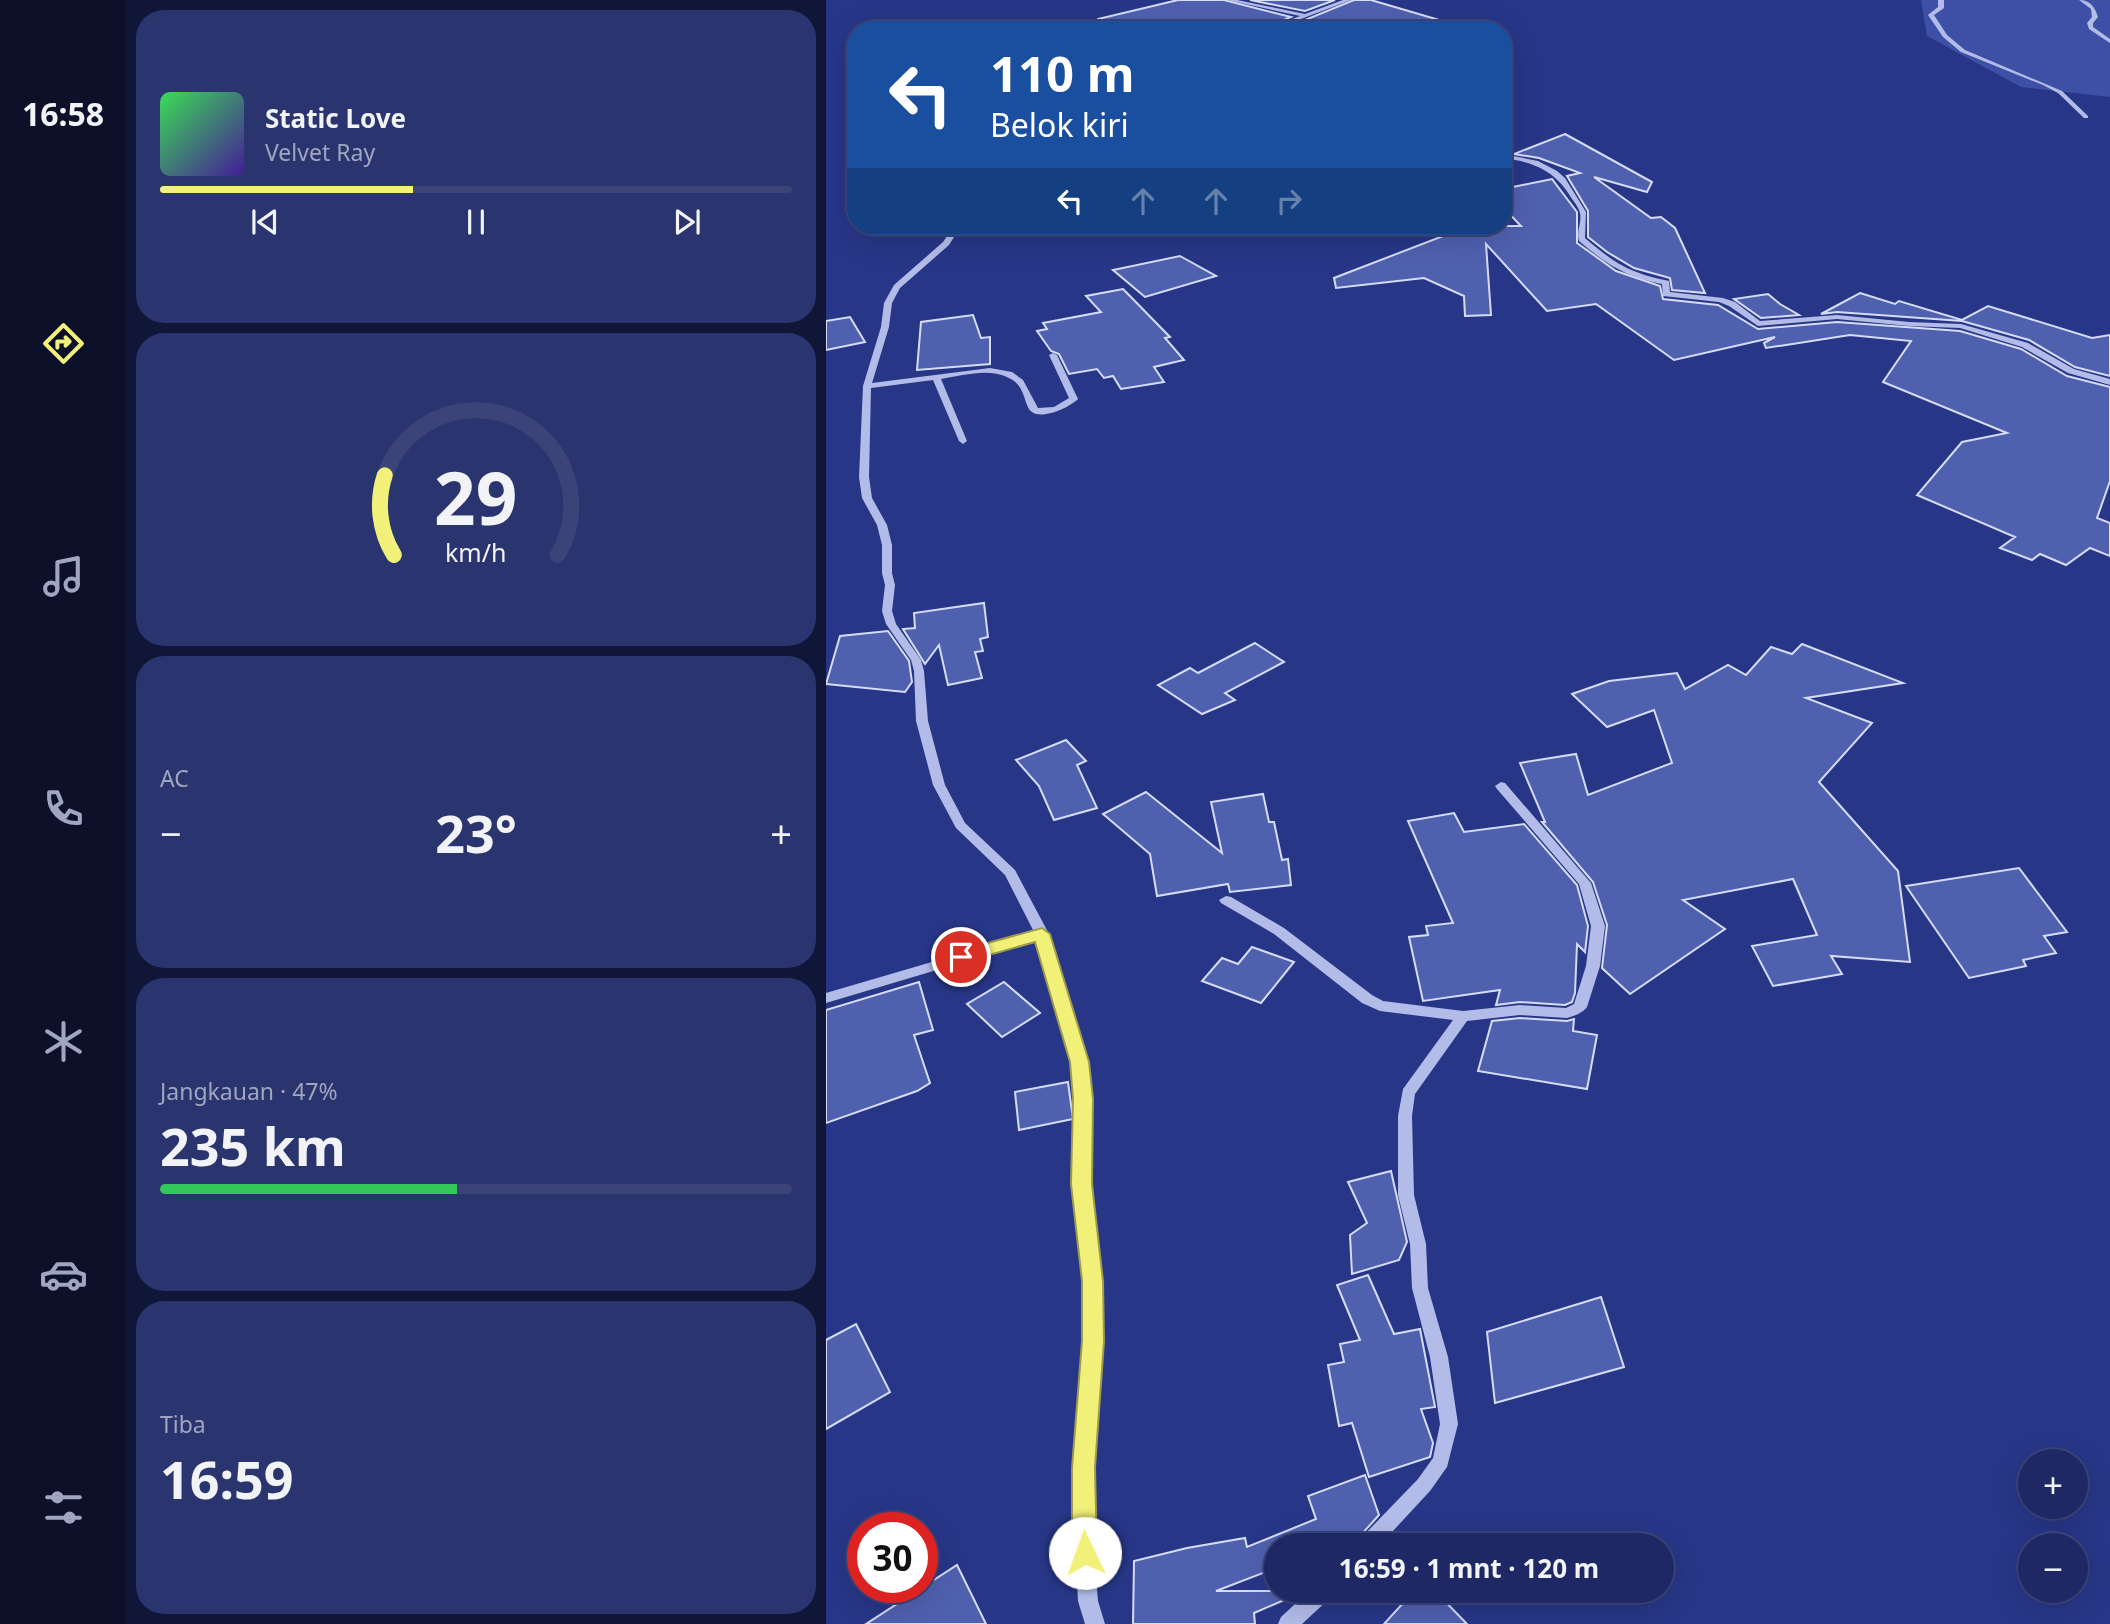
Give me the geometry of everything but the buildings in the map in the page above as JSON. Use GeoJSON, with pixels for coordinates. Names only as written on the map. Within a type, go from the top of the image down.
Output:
{"type":"FeatureCollection","features":[{"type":"Feature","properties":{"kind":"street"},"geometry":{"type":"LineString","coordinates":[[1230,0],[1305,15]]}},
{"type":"Feature","properties":{"kind":"street"},"geometry":{"type":"LineString","coordinates":[[1289,21],[1348,0]]}},
{"type":"Feature","properties":{"kind":"street"},"geometry":{"type":"LineString","coordinates":[[1941,0],[1941,8],[1931,15],[1954,45],[1985,61],[2045,83],[2060,92],[2086,117]]}},
{"type":"Feature","properties":{"kind":"street"},"geometry":{"type":"LineString","coordinates":[[2082,0],[2093,8],[2095,16],[2090,23],[2091,29],[2110,41]]}},
{"type":"Feature","properties":{"kind":"street"},"geometry":{"type":"LineString","coordinates":[[1512,158],[1541,164],[1559,175],[1573,190],[1581,207],[1584,218],[1579,232],[1582,239],[1617,269],[1641,280],[1666,283],[1666,294],[1720,300],[1732,304],[1758,324],[1838,317],[1961,326],[2025,345],[2071,371],[2110,382]]}},
{"type":"Feature","properties":{"kind":"street"},"geometry":{"type":"LineString","coordinates":[[951,235],[892,295],[867,386],[865,486],[867,498],[882,525],[887,545],[890,585],[887,611],[891,624],[916,660],[929,756],[939,785],[960,825],[1010,873],[1042,934],[1074,1039],[1083,1099],[1082,1184],[1093,1281],[1093,1341],[1088,1389],[1083,1528],[1088,1601],[1095,1624]]}},
{"type":"Feature","properties":{"kind":"street"},"geometry":{"type":"LineString","coordinates":[[867,386],[990,370],[1007,372],[1020,379],[1035,410],[1046,412],[1066,406],[1074,399],[1053,355]]}},
{"type":"Feature","properties":{"kind":"street"},"geometry":{"type":"LineString","coordinates":[[936,377],[963,441]]}},
{"type":"Feature","properties":{"kind":"street"},"geometry":{"type":"LineString","coordinates":[[1226,900],[1279,931],[1380,1006],[1463,1016],[1520,1010],[1567,1013],[1580,1007],[1593,966],[1598,926],[1585,883],[1501,786]]}},
{"type":"Feature","properties":{"kind":"street"},"geometry":{"type":"LineString","coordinates":[[826,998],[1042,934]]}},
{"type":"Feature","properties":{"kind":"street"},"geometry":{"type":"LineString","coordinates":[[1379,1533],[1424,1485],[1441,1461],[1449,1424],[1439,1357],[1420,1288],[1418,1244],[1406,1195],[1405,1116],[1408,1093],[1463,1016]]}},
{"type":"Feature","properties":{"kind":"street"},"geometry":{"type":"LineString","coordinates":[[1288,1624],[1310,1603]]}},
{"type":"Feature","properties":{"kind":"shaded area"},"geometry":{"type":"Polygon","coordinates":[[[1921,0],[2110,0],[2110,97],[2021,87],[1927,36],[1921,0]]]}},
{"type":"Feature","properties":{"kind":"route"},"geometry":{"type":"LineString","coordinates":[[961,957],[1042,934],[1079,1062],[1083,1099],[1080,1144],[1082,1184],[1093,1281],[1093,1341],[1084,1468],[1085,1553]]}}]}
